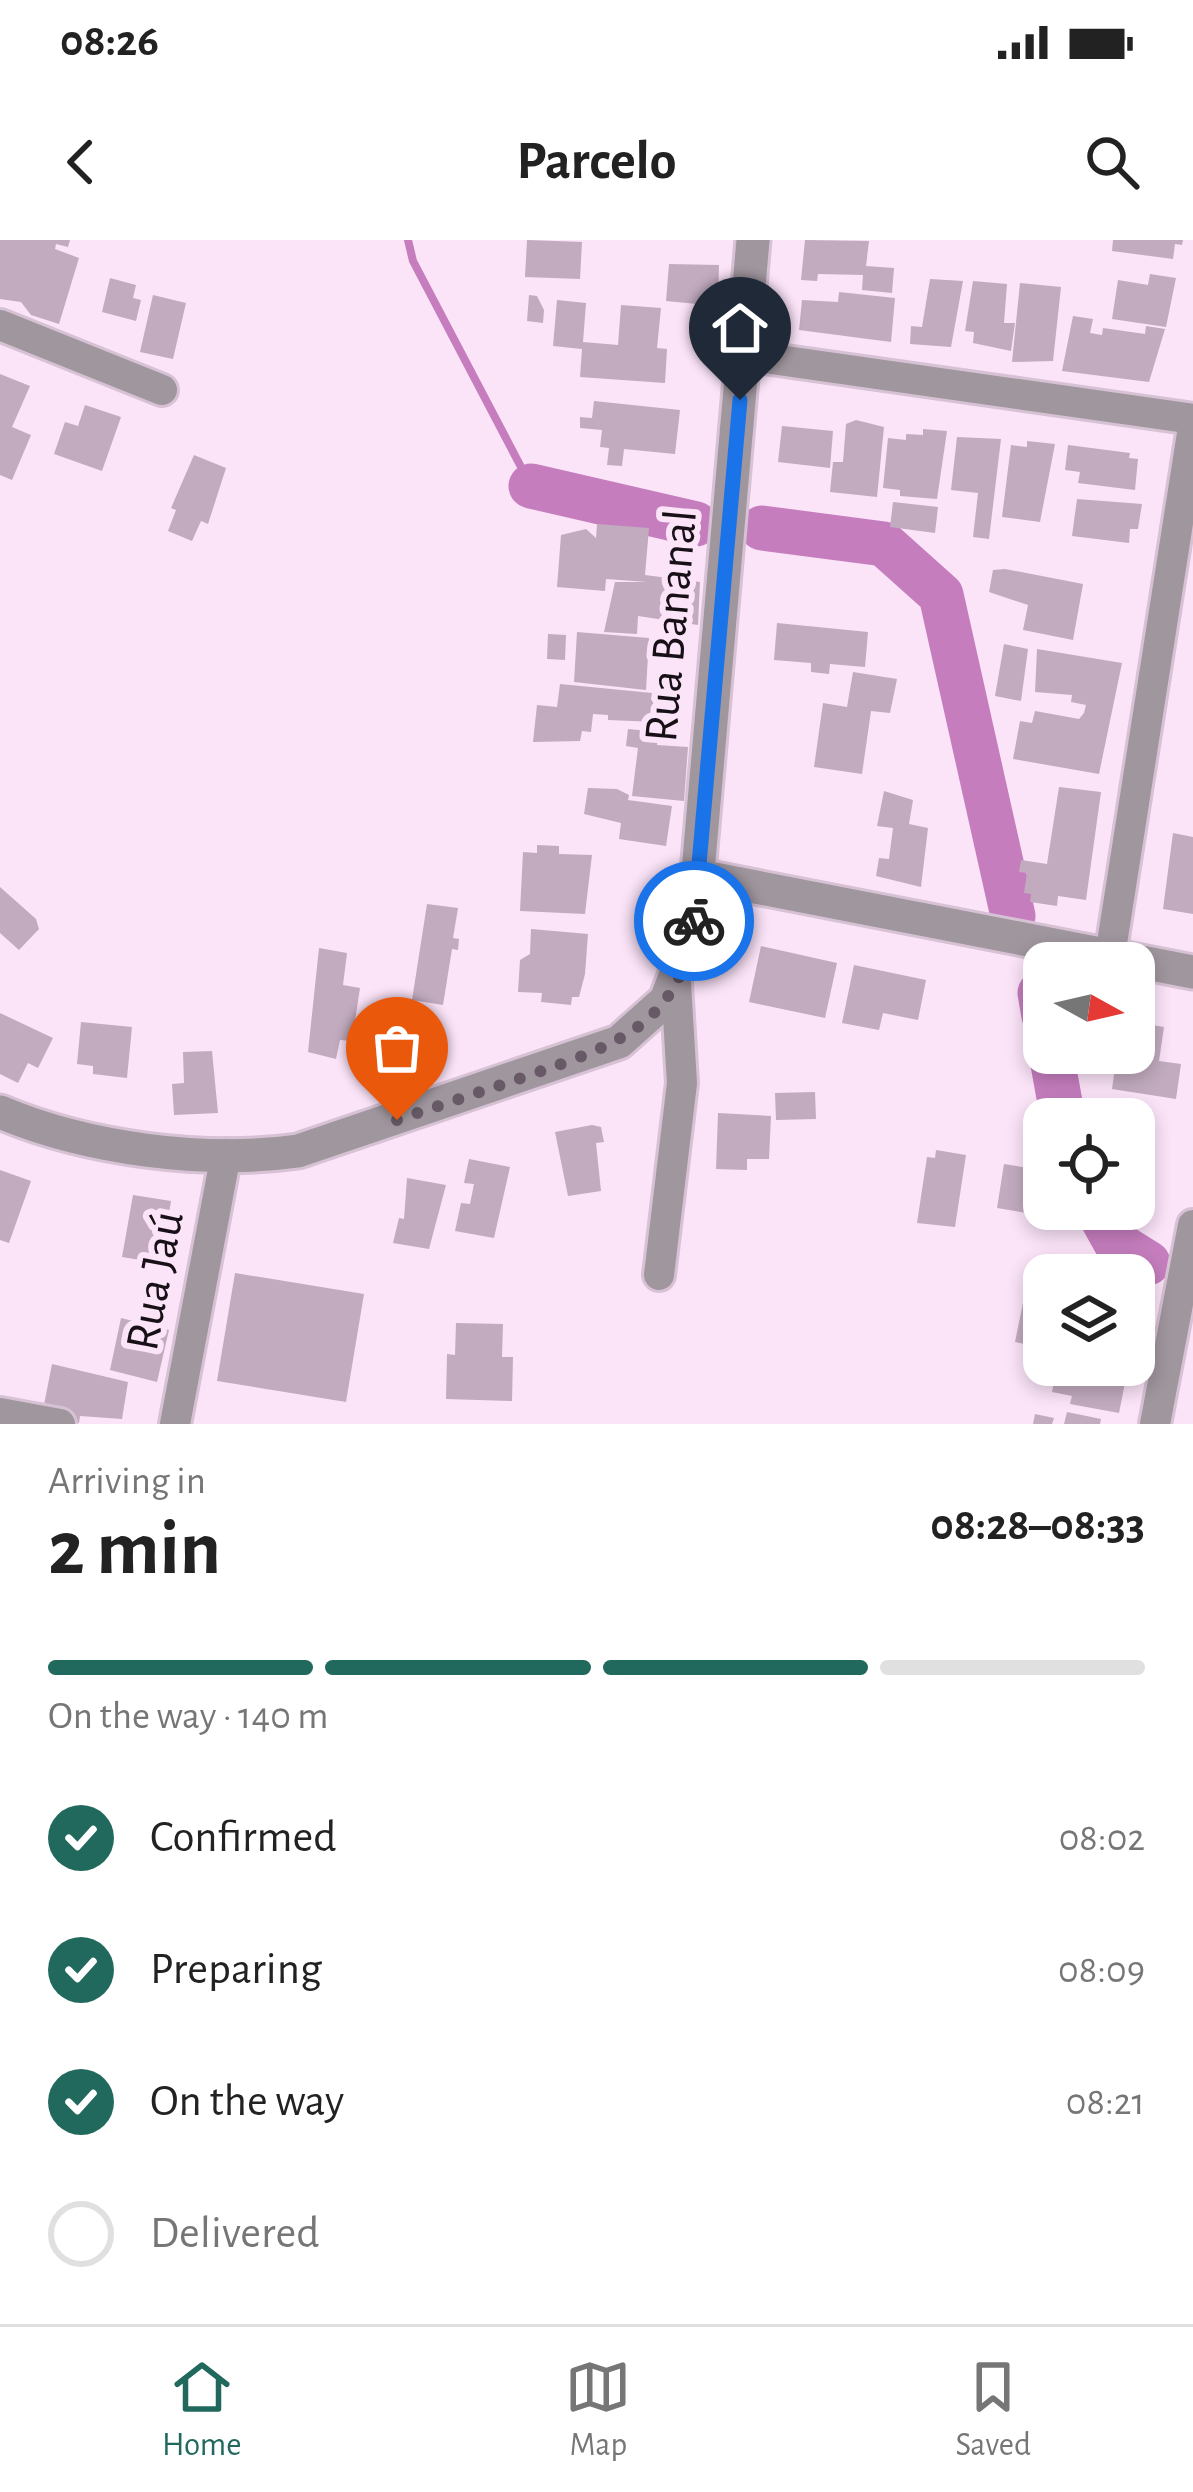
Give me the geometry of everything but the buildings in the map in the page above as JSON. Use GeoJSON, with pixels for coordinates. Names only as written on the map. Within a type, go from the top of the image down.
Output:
{"type":"FeatureCollection","features":[{"type":"Feature","properties":{"kind":"street","name":"Rua Bananal"},"geometry":{"type":"LineString","coordinates":[[676,984],[689,947],[699,876],[753,240]]}},
{"type":"Feature","properties":{"kind":"street"},"geometry":{"type":"LineString","coordinates":[[0,325],[162,390]]}},
{"type":"Feature","properties":{"kind":"street"},"geometry":{"type":"LineString","coordinates":[[744,356],[1193,423],[1112,942]]}},
{"type":"Feature","properties":{"kind":"street"},"geometry":{"type":"LineString","coordinates":[[699,876],[1038,942]]}},
{"type":"Feature","properties":{"kind":"street"},"geometry":{"type":"LineString","coordinates":[[1155,965],[1193,972]]}},
{"type":"Feature","properties":{"kind":"street"},"geometry":{"type":"LineString","coordinates":[[0,1112],[112,1142],[272,1154],[324,1144],[597,1052],[636,1031],[676,984]]}},
{"type":"Feature","properties":{"kind":"street"},"geometry":{"type":"LineString","coordinates":[[659,1276],[682,1083],[676,984]]}},
{"type":"Feature","properties":{"kind":"street","name":"Rua Jaú"},"geometry":{"type":"LineString","coordinates":[[175,1424],[226,1154]]}},
{"type":"Feature","properties":{"kind":"street"},"geometry":{"type":"LineString","coordinates":[[1155,1424],[1193,1225]]}},
{"type":"Feature","properties":{"kind":"street"},"geometry":{"type":"LineString","coordinates":[[0,1413],[60,1424]]}},
{"type":"Feature","properties":{"kind":"waterway"},"geometry":{"type":"LineString","coordinates":[[408,240],[413,261],[531,486]]}},
{"type":"Feature","properties":{"kind":"waterway"},"geometry":{"type":"LineString","coordinates":[[531,486],[696,524]]}},
{"type":"Feature","properties":{"kind":"waterway"},"geometry":{"type":"LineString","coordinates":[[762,528],[884,544],[941,595],[1013,916]]}},
{"type":"Feature","properties":{"kind":"waterway"},"geometry":{"type":"LineString","coordinates":[[1055,1074],[1059,1098]]}},
{"type":"Feature","properties":{"kind":"waterway"},"geometry":{"type":"LineString","coordinates":[[1109,1230],[1116,1243],[1134,1254]]}},
{"type":"Feature","properties":{"kind":"way so far"},"geometry":{"type":"LineString","coordinates":[[397,1120],[597,1052],[636,1031],[654,1016],[676,984],[694,921]]}},
{"type":"Feature","properties":{"kind":"route"},"geometry":{"type":"LineString","coordinates":[[694,921],[740,400]]}}]}
